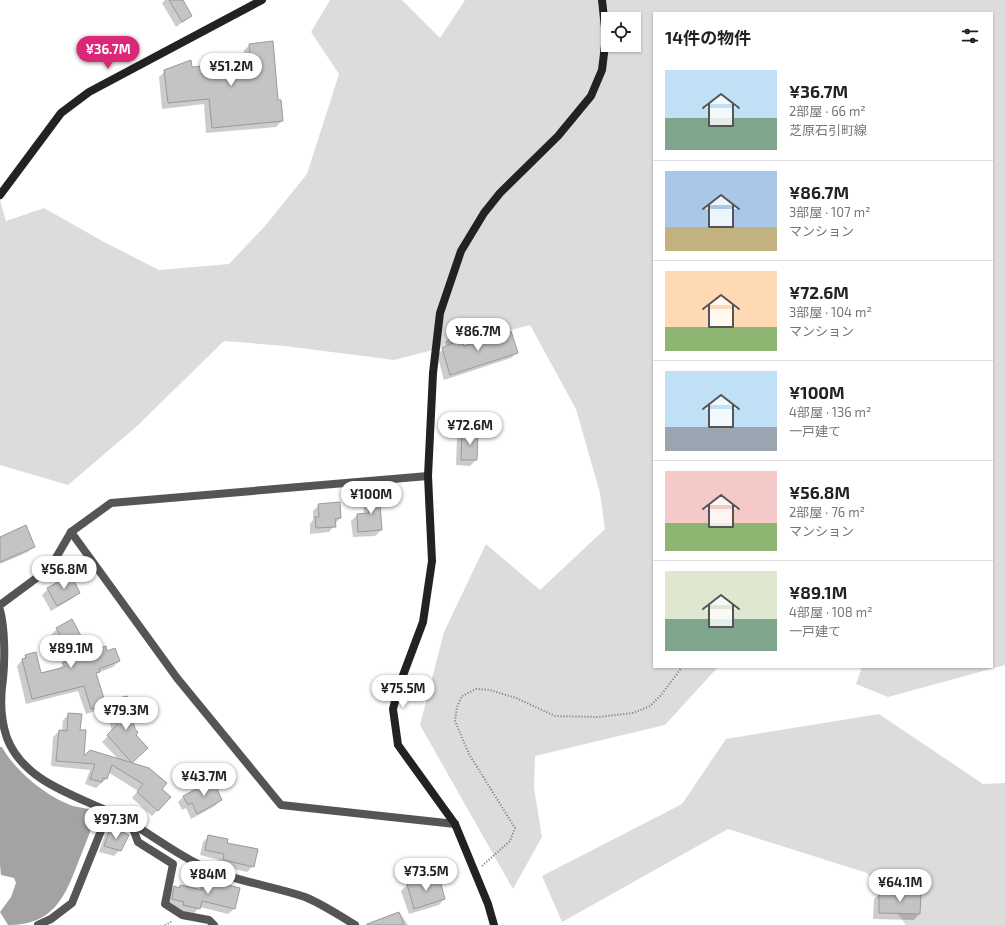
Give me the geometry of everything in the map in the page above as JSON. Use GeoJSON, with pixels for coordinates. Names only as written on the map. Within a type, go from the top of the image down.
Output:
{"type":"FeatureCollection","features":[{"type":"Feature","properties":{"kind":"street"},"geometry":{"type":"LineString","coordinates":[[0,195],[61,114],[89,92],[262,0]]}},
{"type":"Feature","properties":{"kind":"street"},"geometry":{"type":"LineString","coordinates":[[494,925],[488,904],[455,824],[398,745],[393,709],[423,622],[432,561],[428,476],[433,373],[440,313],[461,251],[484,212],[500,193],[558,136],[591,96],[602,70],[606,37],[602,0]]}},
{"type":"Feature","properties":{"kind":"street"},"geometry":{"type":"LineString","coordinates":[[0,605],[50,568],[72,532],[111,503],[428,476]]}},
{"type":"Feature","properties":{"kind":"street"},"geometry":{"type":"LineString","coordinates":[[72,532],[177,678],[281,805],[455,824]]}},
{"type":"Feature","properties":{"kind":"street"},"geometry":{"type":"LineString","coordinates":[[0,610],[2,618],[3,665],[0,714],[7,738],[17,756],[28,768],[63,792],[108,811],[131,823],[157,841],[206,868],[258,886],[304,897],[335,912],[355,925]]}},
{"type":"Feature","properties":{"kind":"street"},"geometry":{"type":"LineString","coordinates":[[38,925],[51,919],[72,903],[108,811]]}},
{"type":"Feature","properties":{"kind":"street"},"geometry":{"type":"LineString","coordinates":[[131,823],[138,842],[173,864],[165,904],[182,915],[209,920],[214,925]]}},
{"type":"Feature","properties":{"kind":"path"},"geometry":{"type":"LineString","coordinates":[[475,872],[510,842],[515,828],[469,754],[455,721],[457,707],[462,696],[476,689],[490,690],[516,698],[555,716],[598,717],[633,712],[650,706],[662,694],[681,668]]}},
{"type":"Feature","properties":{"kind":"shaded area"},"geometry":{"type":"Polygon","coordinates":[[[330,0],[402,0],[440,38],[465,0],[1005,0],[1005,665],[888,697],[856,684],[862,668],[993,668],[993,12],[653,12],[653,668],[717,668],[665,725],[535,756],[534,788],[542,837],[513,889],[420,725],[444,632],[486,544],[540,590],[605,529],[600,493],[576,409],[530,325],[394,360],[285,346],[224,341],[136,427],[68,485],[0,465],[0,200],[6,221],[44,208],[104,242],[159,270],[229,264],[265,226],[307,174],[339,74],[311,32],[330,0]]]}},
{"type":"Feature","properties":{"kind":"shaded area"},"geometry":{"type":"Polygon","coordinates":[[[879,714],[983,784],[1005,783],[1005,925],[906,925],[867,873],[728,829],[562,922],[542,876],[682,804],[726,739],[879,714]]]}},
{"type":"Feature","properties":{"kind":"shaded area"},"geometry":{"type":"Polygon","coordinates":[[[0,747],[2,747],[23,774],[43,790],[73,806],[98,810],[74,873],[63,897],[47,914],[37,920],[24,924],[8,925],[0,912],[11,897],[16,883],[14,878],[1,875],[0,747]]]}},
{"type":"Feature","properties":{"kind":"building"},"geometry":{"type":"Polygon","coordinates":[[[169,0],[183,0],[192,16],[182,22],[169,0]]]}},
{"type":"Feature","properties":{"kind":"building"},"geometry":{"type":"Polygon","coordinates":[[[273,41],[278,100],[281,100],[283,121],[212,128],[209,99],[168,103],[164,70],[191,60],[192,67],[221,65],[220,57],[250,54],[249,44],[273,41]]]}},
{"type":"Feature","properties":{"kind":"building"},"geometry":{"type":"Polygon","coordinates":[[[511,331],[518,353],[450,375],[442,348],[453,343],[450,335],[460,332],[464,346],[511,331]]]}},
{"type":"Feature","properties":{"kind":"building"},"geometry":{"type":"Polygon","coordinates":[[[462,432],[478,432],[477,460],[461,460],[462,432]]]}},
{"type":"Feature","properties":{"kind":"building"},"geometry":{"type":"Polygon","coordinates":[[[379,490],[382,530],[358,532],[357,514],[369,513],[368,491],[379,490]]]}},
{"type":"Feature","properties":{"kind":"building"},"geometry":{"type":"Polygon","coordinates":[[[340,502],[341,518],[335,519],[336,527],[316,528],[315,517],[319,517],[318,504],[340,502]]]}},
{"type":"Feature","properties":{"kind":"building"},"geometry":{"type":"Polygon","coordinates":[[[26,525],[35,547],[0,562],[0,537],[26,525]]]}},
{"type":"Feature","properties":{"kind":"building"},"geometry":{"type":"Polygon","coordinates":[[[71,575],[80,593],[57,606],[47,588],[71,575]]]}},
{"type":"Feature","properties":{"kind":"building"},"geometry":{"type":"Polygon","coordinates":[[[72,619],[89,651],[106,646],[107,651],[115,648],[120,661],[99,669],[100,672],[96,673],[106,705],[91,709],[84,686],[32,699],[22,659],[26,658],[25,655],[36,652],[41,673],[65,667],[62,663],[73,656],[56,628],[72,619]]]}},
{"type":"Feature","properties":{"kind":"building"},"geometry":{"type":"Polygon","coordinates":[[[127,696],[135,729],[138,732],[136,735],[148,748],[132,763],[107,735],[117,725],[111,700],[127,696]]]}},
{"type":"Feature","properties":{"kind":"building"},"geometry":{"type":"Polygon","coordinates":[[[68,713],[82,714],[80,730],[86,730],[84,756],[90,750],[149,768],[167,783],[162,789],[171,797],[158,811],[137,792],[143,784],[112,765],[107,779],[103,778],[102,782],[90,779],[95,764],[56,761],[59,730],[67,731],[68,713]]]}},
{"type":"Feature","properties":{"kind":"building"},"geometry":{"type":"Polygon","coordinates":[[[213,780],[222,800],[197,814],[192,803],[188,805],[183,796],[213,780]]]}},
{"type":"Feature","properties":{"kind":"building"},"geometry":{"type":"Polygon","coordinates":[[[111,827],[129,835],[121,851],[104,846],[111,827]]]}},
{"type":"Feature","properties":{"kind":"building"},"geometry":{"type":"Polygon","coordinates":[[[208,835],[228,839],[227,843],[258,849],[254,867],[223,860],[224,854],[205,850],[208,835]]]}},
{"type":"Feature","properties":{"kind":"building"},"geometry":{"type":"Polygon","coordinates":[[[439,877],[445,899],[414,909],[407,884],[424,879],[425,882],[439,877]]]}},
{"type":"Feature","properties":{"kind":"building"},"geometry":{"type":"Polygon","coordinates":[[[204,879],[240,888],[235,909],[202,901],[200,909],[183,905],[184,902],[172,899],[174,886],[180,888],[180,885],[202,890],[204,879]]]}},
{"type":"Feature","properties":{"kind":"building"},"geometry":{"type":"Polygon","coordinates":[[[879,892],[921,893],[920,914],[879,913],[879,892]]]}},
{"type":"Feature","properties":{"kind":"building"},"geometry":{"type":"Polygon","coordinates":[[[399,912],[404,925],[367,925],[367,924],[399,912]]]}}]}
